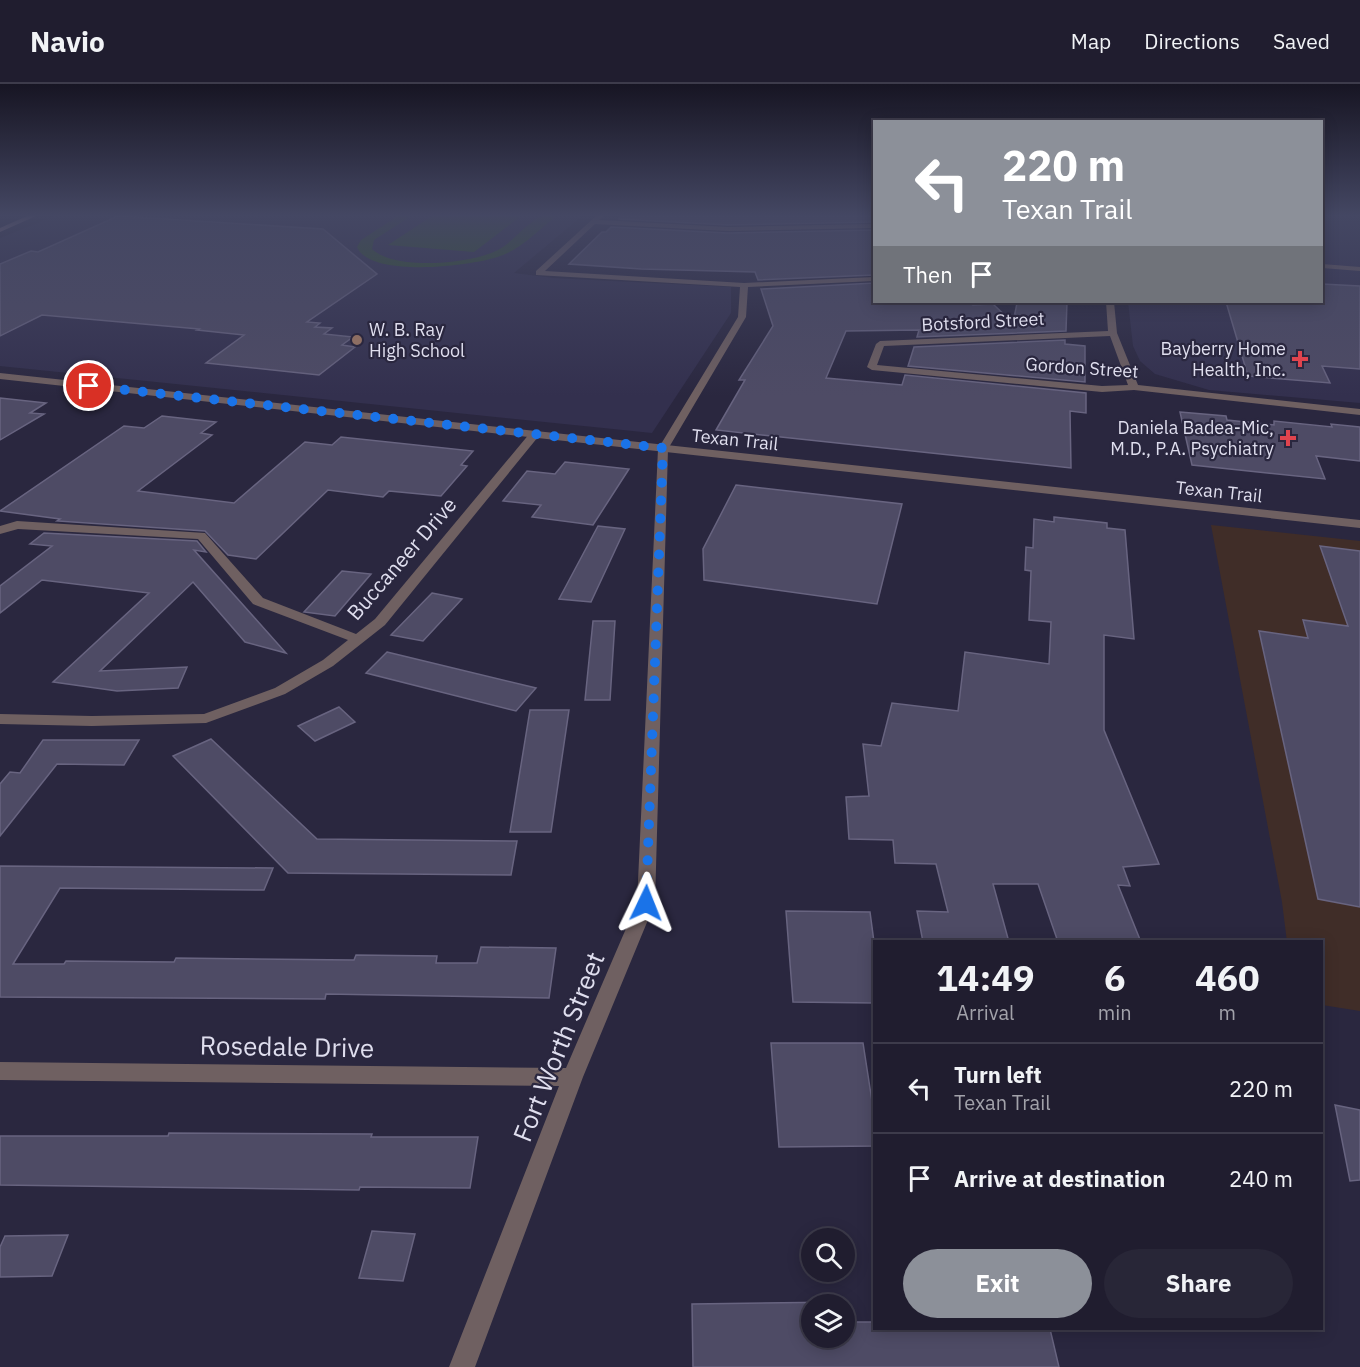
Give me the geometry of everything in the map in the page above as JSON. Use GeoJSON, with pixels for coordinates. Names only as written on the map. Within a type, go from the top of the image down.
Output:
{"type":"FeatureCollection","features":[{"type":"Feature","properties":{"kind":"street"},"geometry":{"type":"LineString","coordinates":[[576,276],[744,285],[873,279]]}},
{"type":"Feature","properties":{"kind":"street"},"geometry":{"type":"LineString","coordinates":[[663,448],[742,317],[744,285]]}},
{"type":"Feature","properties":{"kind":"street"},"geometry":{"type":"LineString","coordinates":[[1110,303],[1113,333],[1134,387]]}},
{"type":"Feature","properties":{"kind":"street","name":"Botsford Street"},"geometry":{"type":"LineString","coordinates":[[872,367],[880,344],[1113,333]]}},
{"type":"Feature","properties":{"kind":"street","name":"Gordon Street"},"geometry":{"type":"LineString","coordinates":[[872,367],[1102,389],[1134,387],[1360,412]]}},
{"type":"Feature","properties":{"kind":"street","name":"Texan Trail"},"geometry":{"type":"LineString","coordinates":[[0,376],[1360,524]]}},
{"type":"Feature","properties":{"kind":"street","name":"Buccaneer Drive"},"geometry":{"type":"LineString","coordinates":[[0,719],[92,721],[206,718],[280,691],[328,663],[380,622],[534,435]]}},
{"type":"Feature","properties":{"kind":"street","name":"Fort Worth Street"},"geometry":{"type":"LineString","coordinates":[[462,1367],[573,1077],[646,903],[663,448]]}},
{"type":"Feature","properties":{"kind":"street"},"geometry":{"type":"LineString","coordinates":[[0,530],[16,525],[201,536],[258,601],[359,640]]}},
{"type":"Feature","properties":{"kind":"street","name":"Rosedale Drive"},"geometry":{"type":"LineString","coordinates":[[0,1071],[573,1077]]}},
{"type":"Feature","properties":{"kind":"shaded area","name":"W. B. Ray High School"},"geometry":{"type":"Polygon","coordinates":[[[0,276],[537,276],[731,287],[731,313],[652,433],[0,366],[0,276]]]}},
{"type":"Feature","properties":{"kind":"shaded area"},"geometry":{"type":"Polygon","coordinates":[[[1323,276],[1360,276],[1360,403],[1209,390],[1155,374],[1140,361],[1133,346],[1128,303],[1323,303],[1323,276]]]}},
{"type":"Feature","properties":{"kind":"shaded area"},"geometry":{"type":"Polygon","coordinates":[[[1211,525],[1360,541],[1360,1011],[1323,1005],[1323,940],[1287,940],[1282,902],[1211,525]]]}},
{"type":"Feature","properties":{"kind":"building"},"geometry":{"type":"Polygon","coordinates":[[[0,276],[374,276],[307,322],[320,323],[315,327],[332,328],[324,334],[353,337],[342,345],[355,347],[319,375],[206,363],[244,335],[197,330],[199,329],[42,315],[0,336],[0,276]]]}},
{"type":"Feature","properties":{"kind":"building"},"geometry":{"type":"Polygon","coordinates":[[[756,276],[854,276],[758,280],[756,276]]]}},
{"type":"Feature","properties":{"kind":"building"},"geometry":{"type":"Polygon","coordinates":[[[873,283],[873,303],[993,304],[1013,323],[1017,303],[1067,303],[1066,331],[917,337],[919,330],[846,331],[826,378],[902,385],[905,375],[1086,393],[1086,413],[1070,411],[1071,468],[716,430],[745,380],[739,380],[773,326],[761,289],[873,283]]]}},
{"type":"Feature","properties":{"kind":"building"},"geometry":{"type":"Polygon","coordinates":[[[1323,284],[1360,286],[1360,369],[1322,366],[1330,383],[1248,376],[1226,303],[1323,303],[1323,284]]]}},
{"type":"Feature","properties":{"kind":"building"},"geometry":{"type":"Polygon","coordinates":[[[1065,340],[1065,344],[1085,346],[1085,382],[908,366],[914,347],[1065,340]]]}},
{"type":"Feature","properties":{"kind":"building"},"geometry":{"type":"Polygon","coordinates":[[[0,398],[46,403],[30,413],[44,414],[0,440],[0,398]]]}},
{"type":"Feature","properties":{"kind":"building"},"geometry":{"type":"Polygon","coordinates":[[[1180,412],[1226,416],[1227,420],[1274,425],[1274,421],[1332,427],[1331,424],[1360,427],[1360,461],[1316,456],[1325,479],[1192,465],[1180,412]]]}},
{"type":"Feature","properties":{"kind":"building"},"geometry":{"type":"Polygon","coordinates":[[[162,416],[216,422],[201,433],[212,435],[138,491],[234,503],[305,442],[332,445],[341,437],[473,451],[461,465],[467,466],[441,496],[389,491],[383,497],[328,490],[256,559],[228,555],[205,531],[57,521],[60,519],[0,511],[124,426],[144,428],[162,416]]]}},
{"type":"Feature","properties":{"kind":"building"},"geometry":{"type":"Polygon","coordinates":[[[565,462],[629,469],[593,525],[532,517],[541,505],[503,501],[527,471],[555,474],[565,462]]]}},
{"type":"Feature","properties":{"kind":"building"},"geometry":{"type":"Polygon","coordinates":[[[736,485],[902,504],[877,604],[704,580],[703,549],[736,485]]]}},
{"type":"Feature","properties":{"kind":"building"},"geometry":{"type":"Polygon","coordinates":[[[1054,517],[1107,523],[1107,528],[1125,530],[1134,639],[1104,635],[1104,730],[1159,864],[1123,867],[1130,886],[1118,885],[1140,940],[1057,940],[1038,884],[993,884],[1008,940],[923,940],[917,911],[948,912],[936,864],[895,863],[893,840],[849,839],[846,797],[869,796],[863,744],[881,746],[892,703],[958,711],[965,652],[1049,664],[1051,622],[1029,620],[1031,571],[1025,570],[1026,547],[1033,548],[1034,519],[1054,522],[1054,517]]]}},
{"type":"Feature","properties":{"kind":"building"},"geometry":{"type":"Polygon","coordinates":[[[598,526],[625,529],[591,602],[559,599],[598,526]]]}},
{"type":"Feature","properties":{"kind":"building"},"geometry":{"type":"Polygon","coordinates":[[[44,533],[197,541],[206,552],[194,550],[286,653],[245,642],[193,582],[100,671],[187,667],[178,688],[117,691],[53,682],[149,593],[42,580],[0,613],[0,586],[52,546],[30,544],[44,533]]]}},
{"type":"Feature","properties":{"kind":"building"},"geometry":{"type":"Polygon","coordinates":[[[1320,546],[1360,551],[1360,907],[1318,899],[1259,631],[1308,638],[1303,620],[1348,626],[1320,546]]]}},
{"type":"Feature","properties":{"kind":"building"},"geometry":{"type":"Polygon","coordinates":[[[342,571],[371,574],[335,616],[304,612],[342,571]]]}},
{"type":"Feature","properties":{"kind":"building"},"geometry":{"type":"Polygon","coordinates":[[[432,593],[462,599],[423,641],[391,635],[432,593]]]}},
{"type":"Feature","properties":{"kind":"building"},"geometry":{"type":"Polygon","coordinates":[[[593,621],[615,621],[610,700],[585,700],[593,621]]]}},
{"type":"Feature","properties":{"kind":"building"},"geometry":{"type":"Polygon","coordinates":[[[387,652],[536,688],[516,711],[366,673],[387,652]]]}},
{"type":"Feature","properties":{"kind":"building"},"geometry":{"type":"Polygon","coordinates":[[[339,707],[355,722],[315,741],[298,726],[339,707]]]}},
{"type":"Feature","properties":{"kind":"building"},"geometry":{"type":"Polygon","coordinates":[[[530,710],[569,710],[551,832],[510,832],[530,710]]]}},
{"type":"Feature","properties":{"kind":"building"},"geometry":{"type":"Polygon","coordinates":[[[211,739],[317,839],[517,841],[511,875],[288,873],[173,756],[211,739]]]}},
{"type":"Feature","properties":{"kind":"building"},"geometry":{"type":"Polygon","coordinates":[[[43,740],[139,740],[124,765],[57,764],[0,836],[0,784],[10,772],[20,773],[43,740]]]}},
{"type":"Feature","properties":{"kind":"building"},"geometry":{"type":"Polygon","coordinates":[[[0,866],[273,868],[264,890],[60,888],[13,964],[64,964],[66,961],[174,962],[176,958],[354,960],[356,955],[437,956],[436,963],[477,963],[481,947],[556,948],[549,998],[326,994],[325,999],[0,997],[0,866]]]}},
{"type":"Feature","properties":{"kind":"building"},"geometry":{"type":"Polygon","coordinates":[[[786,911],[870,912],[874,940],[873,1003],[793,1002],[786,911]]]}},
{"type":"Feature","properties":{"kind":"building"},"geometry":{"type":"Polygon","coordinates":[[[771,1043],[863,1043],[873,1108],[873,1146],[779,1147],[771,1043]]]}},
{"type":"Feature","properties":{"kind":"building"},"geometry":{"type":"Polygon","coordinates":[[[1335,1105],[1360,1110],[1360,1180],[1350,1181],[1335,1105]]]}},
{"type":"Feature","properties":{"kind":"building"},"geometry":{"type":"Polygon","coordinates":[[[169,1133],[478,1137],[470,1188],[360,1187],[359,1190],[0,1185],[0,1136],[168,1136],[169,1133]]]}},
{"type":"Feature","properties":{"kind":"building"},"geometry":{"type":"Polygon","coordinates":[[[372,1231],[415,1234],[403,1281],[359,1278],[372,1231]]]}},
{"type":"Feature","properties":{"kind":"building"},"geometry":{"type":"Polygon","coordinates":[[[68,1235],[52,1276],[0,1277],[0,1247],[5,1236],[68,1235]]]}},
{"type":"Feature","properties":{"kind":"building"},"geometry":{"type":"Polygon","coordinates":[[[801,1303],[801,1348],[855,1348],[855,1322],[873,1322],[873,1330],[1050,1330],[1059,1367],[693,1367],[692,1304],[801,1303]]]}},
{"type":"Feature","properties":{"kind":"place","name":"W. B. Ray High School"},"geometry":{"type":"Point","coordinates":[357,340]}},
{"type":"Feature","properties":{"kind":"place","name":"Bayberry Home Health, Inc."},"geometry":{"type":"Point","coordinates":[1300,359]}},
{"type":"Feature","properties":{"kind":"place","name":"Daniela Badea-Mic, M.D., P.A. Psychiatry"},"geometry":{"type":"Point","coordinates":[1288,438]}},
{"type":"Feature","properties":{"kind":"route"},"geometry":{"type":"LineString","coordinates":[[89,386],[663,448],[646,903]]}}]}
